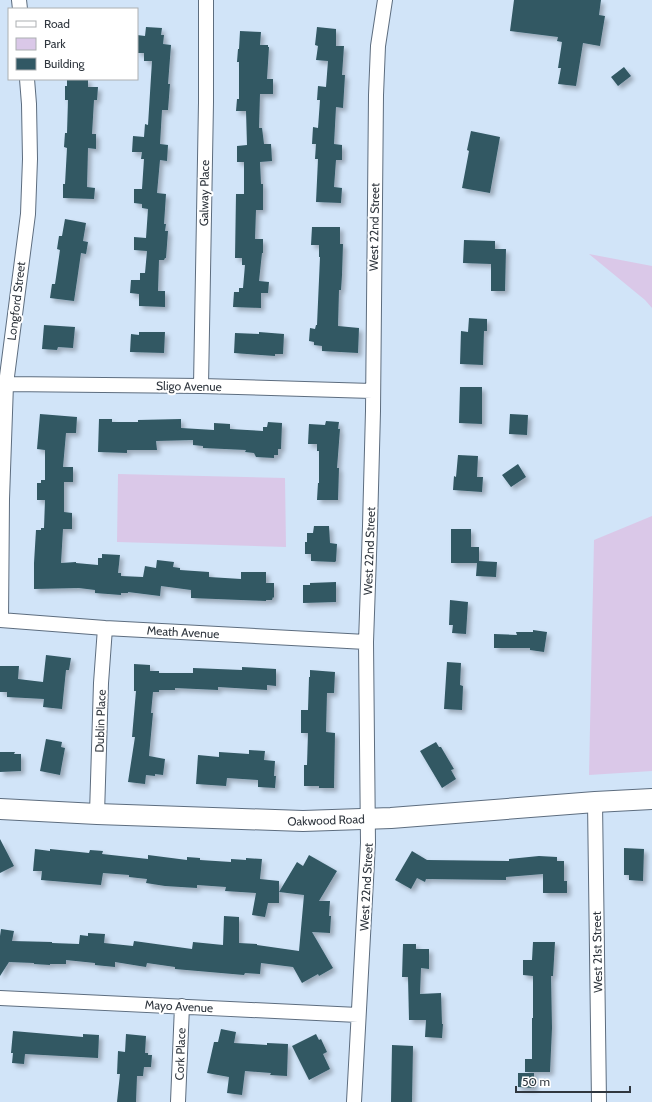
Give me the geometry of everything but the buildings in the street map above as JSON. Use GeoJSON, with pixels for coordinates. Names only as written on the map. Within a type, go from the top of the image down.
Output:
{"type":"FeatureCollection","features":[{"type":"Feature","properties":{"kind":"main road","name":"Oakwood Road"},"geometry":{"type":"LineString","coordinates":[[0,809],[303,821],[391,818],[652,799]]}},
{"type":"Feature","properties":{"kind":"street","name":"Galway Place"},"geometry":{"type":"LineString","coordinates":[[201,386],[206,102],[206,0]]}},
{"type":"Feature","properties":{"kind":"street","name":"West 22nd Street"},"geometry":{"type":"LineString","coordinates":[[354,1102],[369,819],[366,642],[370,526],[376,88],[378,46],[385,0]]}},
{"type":"Feature","properties":{"kind":"street","name":"Longford Street"},"geometry":{"type":"LineString","coordinates":[[1,620],[2,499],[6,384],[28,214],[30,159],[27,80]]}},
{"type":"Feature","properties":{"kind":"street","name":"Sligo Avenue"},"geometry":{"type":"LineString","coordinates":[[6,384],[201,386],[372,391]]}},
{"type":"Feature","properties":{"kind":"street","name":"Meath Avenue"},"geometry":{"type":"LineString","coordinates":[[1,620],[105,628],[366,642]]}},
{"type":"Feature","properties":{"kind":"street","name":"Dublin Place"},"geometry":{"type":"LineString","coordinates":[[97,814],[101,684],[105,628]]}},
{"type":"Feature","properties":{"kind":"street","name":"West 21st Street"},"geometry":{"type":"LineString","coordinates":[[595,802],[599,1102]]}},
{"type":"Feature","properties":{"kind":"street","name":"Mayo Avenue"},"geometry":{"type":"LineString","coordinates":[[0,998],[358,1015]]}},
{"type":"Feature","properties":{"kind":"street","name":"Cork Place"},"geometry":{"type":"LineString","coordinates":[[178,1102],[182,1006]]}},
{"type":"Feature","properties":{"kind":"green space"},"geometry":{"type":"Polygon","coordinates":[[[589,254],[652,266],[652,308],[645,300],[589,254]]]}},
{"type":"Feature","properties":{"kind":"green space"},"geometry":{"type":"Polygon","coordinates":[[[118,474],[285,478],[286,547],[117,542],[118,474]]]}},
{"type":"Feature","properties":{"kind":"green space"},"geometry":{"type":"Polygon","coordinates":[[[652,516],[652,771],[589,775],[594,540],[652,516]]]}}]}
